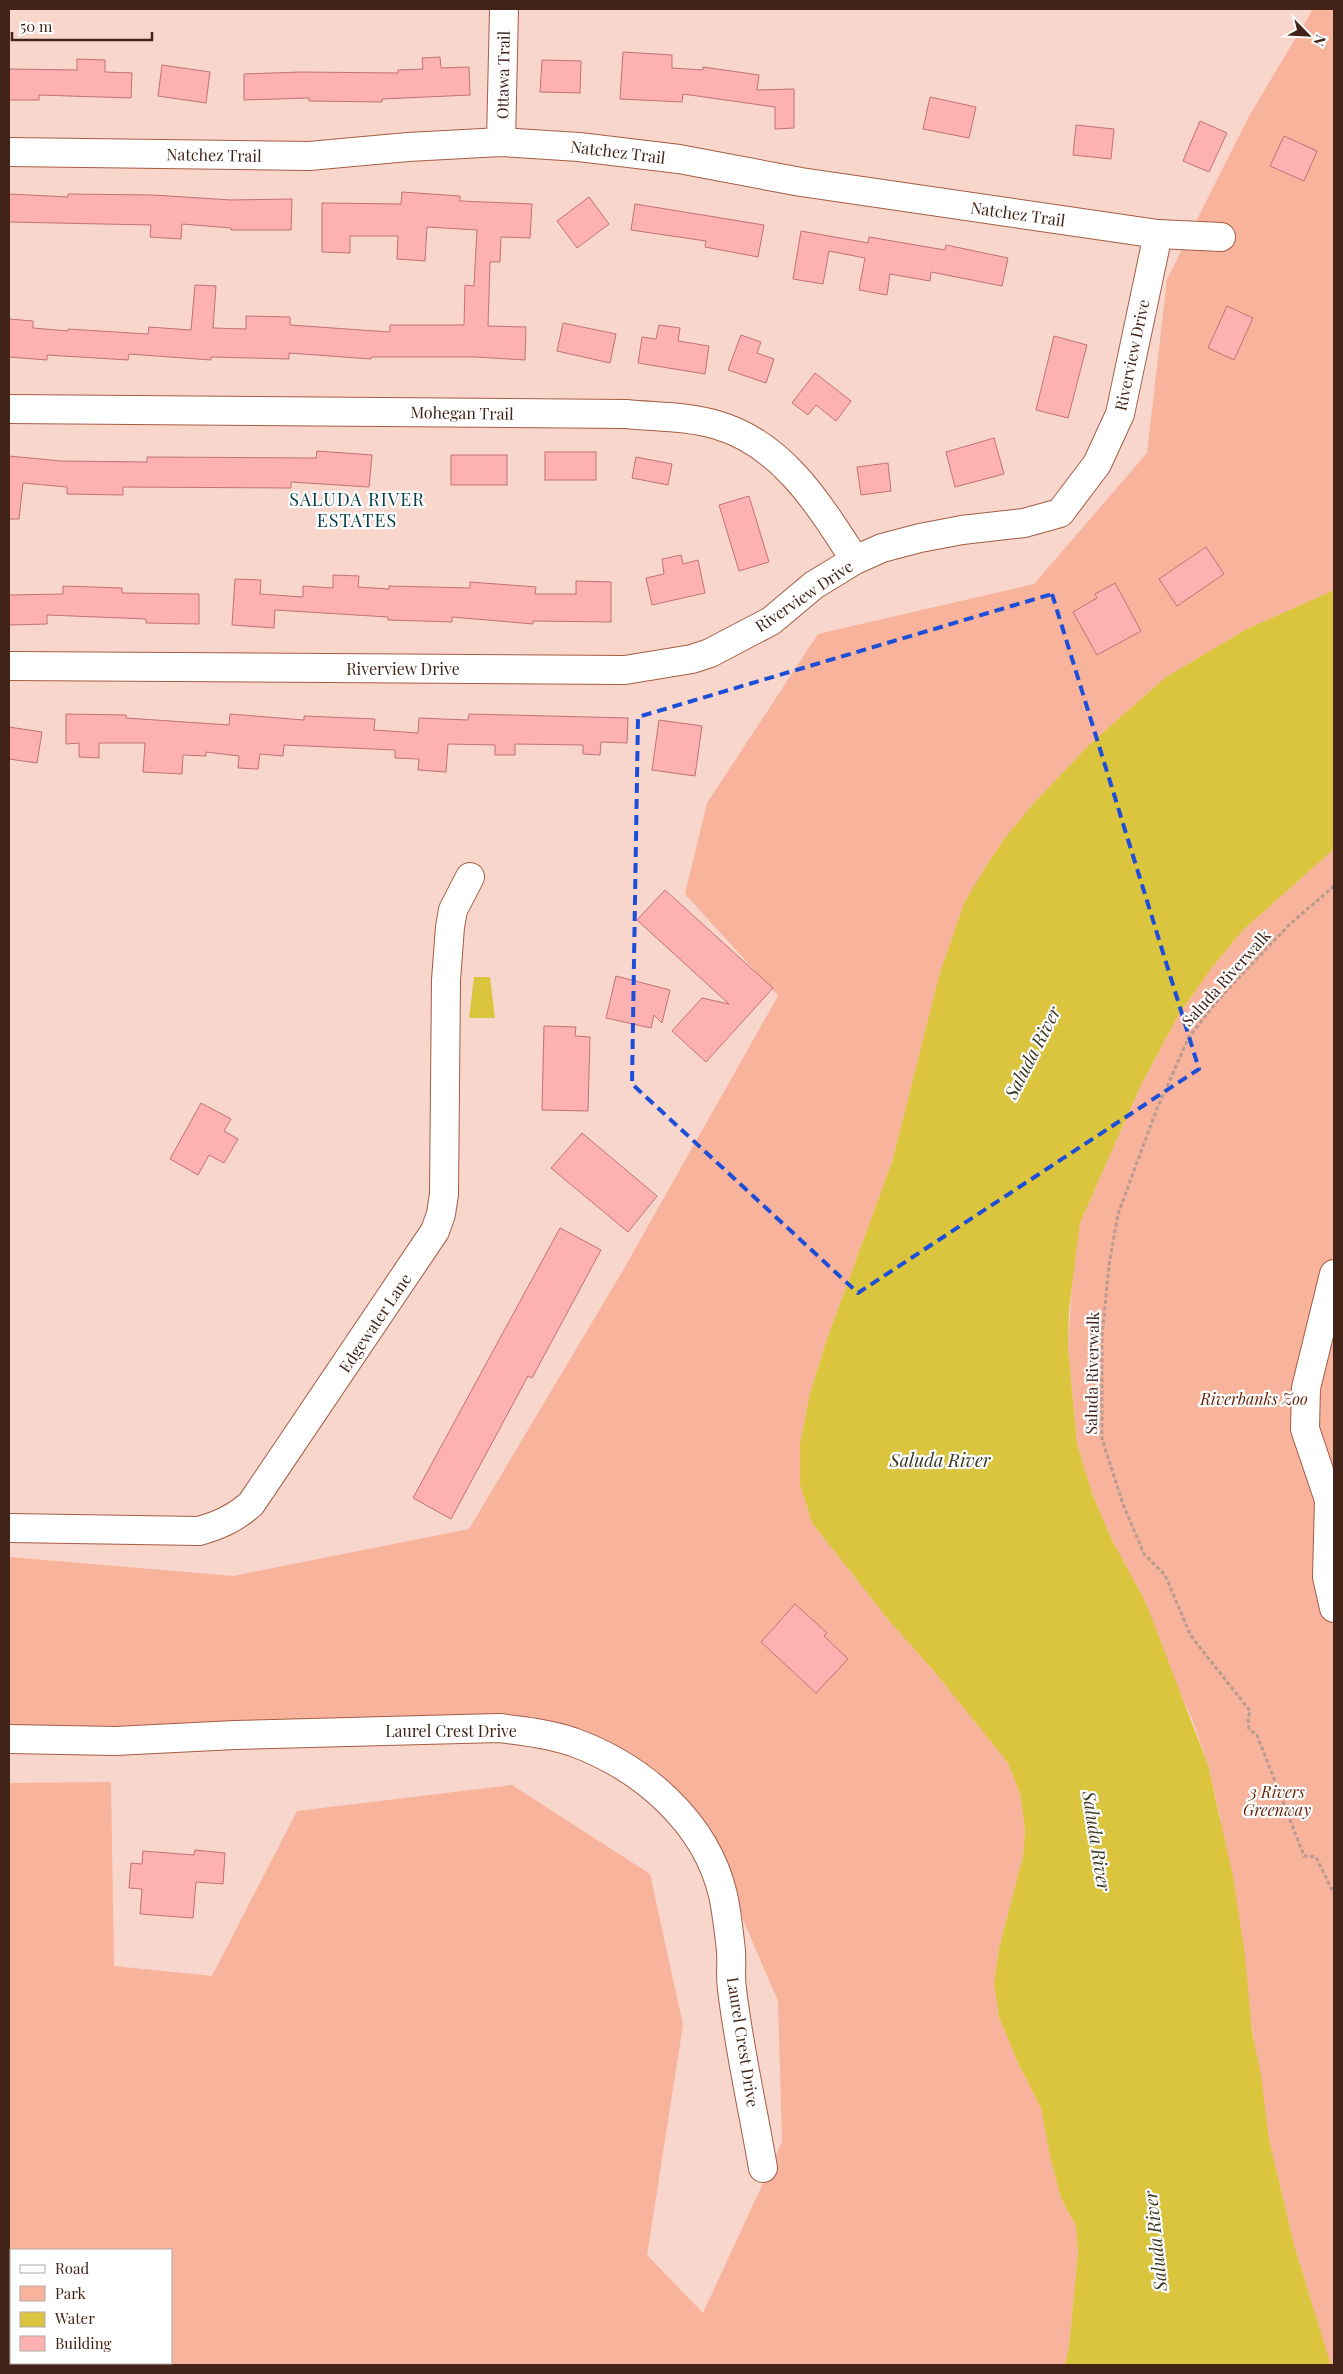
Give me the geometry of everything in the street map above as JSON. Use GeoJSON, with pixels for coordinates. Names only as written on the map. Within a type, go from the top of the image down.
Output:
{"type":"FeatureCollection","features":[{"type":"Feature","properties":{"kind":"street","name":"Ottawa Trail"},"geometry":{"type":"LineString","coordinates":[[501,142],[504,9]]}},
{"type":"Feature","properties":{"kind":"street","name":"Natchez Trail"},"geometry":{"type":"LineString","coordinates":[[9,152],[309,156],[408,147],[501,142],[579,146],[679,159],[801,182],[1158,234],[1221,237]]}},
{"type":"Feature","properties":{"kind":"street","name":"Riverview Drive"},"geometry":{"type":"LineString","coordinates":[[9,666],[625,670],[692,659],[710,653],[771,622],[814,586],[855,560],[882,548],[962,530],[1024,523],[1060,513],[1097,464],[1120,414],[1158,234]]}},
{"type":"Feature","properties":{"kind":"street","name":"Mohegan Trail"},"geometry":{"type":"LineString","coordinates":[[9,409],[626,414],[709,423],[739,433],[782,462],[815,498],[855,560]]}},
{"type":"Feature","properties":{"kind":"street","name":"Edgewater Lane"},"geometry":{"type":"LineString","coordinates":[[9,1528],[199,1531],[221,1525],[237,1516],[251,1504],[435,1231],[441,1214],[444,1194],[446,980],[450,927],[454,910],[470,877]]}},
{"type":"Feature","properties":{"kind":"street"},"geometry":{"type":"LineString","coordinates":[[1334,1274],[1306,1388],[1305,1429],[1329,1500],[1327,1577],[1334,1608]]}},
{"type":"Feature","properties":{"kind":"street","name":"Laurel Crest Drive"},"geometry":{"type":"LineString","coordinates":[[9,1739],[115,1741],[235,1735],[499,1728],[536,1732],[571,1742],[622,1765],[652,1786],[681,1814],[703,1844],[718,1878],[723,1896],[731,1951],[732,1988],[764,2168]]}},
{"type":"Feature","properties":{"kind":"path","name":"Saluda Riverwalk"},"geometry":{"type":"LineString","coordinates":[[1334,886],[1290,925],[1217,1001],[1189,1037],[1156,1111],[1118,1214],[1109,1265],[1102,1336],[1102,1440],[1123,1504],[1140,1546],[1144,1554],[1165,1575],[1191,1636],[1250,1711],[1249,1729],[1257,1735],[1304,1856],[1316,1857],[1334,1894]]}},
{"type":"Feature","properties":{"kind":"highlighted area"},"geometry":{"type":"Polygon","coordinates":[[[1052,594],[1199,1069],[858,1293],[632,1084],[638,717],[1052,594]]]}},
{"type":"Feature","properties":{"kind":"green space"},"geometry":{"type":"Polygon","coordinates":[[[1313,9],[1334,9],[1334,590],[1245,630],[1166,677],[1090,744],[1033,804],[1004,839],[964,903],[939,976],[892,1162],[827,1339],[810,1393],[800,1444],[800,1484],[812,1523],[891,1623],[933,1670],[1008,1763],[1020,1794],[1025,1829],[1023,1856],[999,1948],[994,1983],[999,2017],[1018,2063],[1041,2108],[1051,2161],[1061,2198],[1076,2226],[1078,2253],[1069,2347],[1065,2365],[9,2365],[9,1783],[111,1782],[114,1966],[212,1976],[297,1811],[512,1785],[650,1874],[683,2025],[647,2255],[703,2313],[782,2142],[778,2001],[705,1832],[568,1740],[332,1720],[9,1730],[9,1557],[233,1576],[469,1529],[622,1272],[778,996],[685,894],[707,803],[818,634],[1034,584],[1147,453],[1167,279],[1248,118],[1313,9]]]}},
{"type":"Feature","properties":{"kind":"green space"},"geometry":{"type":"Polygon","coordinates":[[[1334,849],[1334,2365],[1331,2365],[1295,2248],[1269,2139],[1220,1816],[1208,1765],[1146,1603],[1111,1538],[1092,1493],[1077,1444],[1068,1347],[1073,1269],[1080,1223],[1141,1085],[1178,1016],[1210,970],[1242,931],[1334,849]]]}},
{"type":"Feature","properties":{"kind":"water","name":"Saluda River"},"geometry":{"type":"Polygon","coordinates":[[[1334,590],[1334,849],[1242,931],[1210,970],[1178,1016],[1141,1085],[1080,1223],[1069,1310],[1068,1347],[1077,1444],[1092,1493],[1111,1538],[1146,1603],[1208,1765],[1233,1876],[1245,1956],[1252,2031],[1261,2075],[1269,2139],[1295,2248],[1331,2365],[1065,2365],[1069,2347],[1078,2253],[1076,2226],[1061,2198],[1051,2161],[1041,2108],[1018,2063],[999,2017],[994,1983],[999,1948],[1023,1856],[1025,1829],[1020,1794],[1008,1763],[933,1670],[891,1623],[812,1523],[800,1484],[800,1444],[810,1393],[827,1339],[892,1162],[939,976],[964,903],[987,865],[1004,839],[1033,804],[1090,744],[1166,677],[1245,630],[1334,590]]]}},
{"type":"Feature","properties":{"kind":"water"},"geometry":{"type":"Polygon","coordinates":[[[474,977],[490,977],[495,1018],[469,1018],[474,977]]]}},
{"type":"Feature","properties":{"kind":"building"},"geometry":{"type":"Polygon","coordinates":[[[623,52],[672,55],[672,68],[703,70],[703,67],[759,75],[757,90],[794,89],[794,128],[775,129],[775,107],[683,94],[682,102],[620,99],[623,52]]]}},
{"type":"Feature","properties":{"kind":"building"},"geometry":{"type":"Polygon","coordinates":[[[440,57],[441,68],[469,67],[470,95],[382,99],[382,102],[309,101],[309,98],[244,100],[244,74],[301,72],[398,73],[398,70],[423,69],[422,58],[440,57]]]}},
{"type":"Feature","properties":{"kind":"building"},"geometry":{"type":"Polygon","coordinates":[[[77,59],[105,60],[105,72],[132,73],[131,98],[39,95],[39,100],[9,100],[9,69],[77,70],[77,59]]]}},
{"type":"Feature","properties":{"kind":"building"},"geometry":{"type":"Polygon","coordinates":[[[542,60],[581,61],[580,93],[540,92],[542,60]]]}},
{"type":"Feature","properties":{"kind":"building"},"geometry":{"type":"Polygon","coordinates":[[[162,65],[210,72],[206,103],[158,96],[162,65]]]}},
{"type":"Feature","properties":{"kind":"building"},"geometry":{"type":"Polygon","coordinates":[[[930,97],[976,107],[969,138],[923,129],[930,97]]]}},
{"type":"Feature","properties":{"kind":"building"},"geometry":{"type":"Polygon","coordinates":[[[1200,121],[1227,133],[1209,172],[1183,161],[1200,121]]]}},
{"type":"Feature","properties":{"kind":"building"},"geometry":{"type":"Polygon","coordinates":[[[1076,125],[1114,129],[1111,159],[1073,155],[1076,125]]]}},
{"type":"Feature","properties":{"kind":"building"},"geometry":{"type":"Polygon","coordinates":[[[1284,136],[1317,151],[1304,181],[1270,166],[1284,136]]]}},
{"type":"Feature","properties":{"kind":"building"},"geometry":{"type":"Polygon","coordinates":[[[402,192],[460,196],[460,201],[532,204],[530,238],[501,237],[500,262],[490,262],[488,326],[526,327],[525,360],[475,357],[372,357],[371,359],[289,353],[289,359],[211,357],[211,360],[129,354],[128,360],[47,355],[47,360],[9,357],[9,319],[33,321],[33,328],[68,331],[68,329],[148,334],[149,327],[191,330],[195,285],[216,286],[213,328],[246,329],[246,316],[290,317],[290,325],[390,332],[390,325],[464,325],[465,285],[474,286],[477,230],[427,227],[425,261],[397,259],[398,236],[350,236],[350,253],[322,252],[322,203],[401,204],[402,192]]]}},
{"type":"Feature","properties":{"kind":"building"},"geometry":{"type":"Polygon","coordinates":[[[9,194],[68,197],[68,194],[153,195],[231,200],[292,199],[291,230],[231,230],[231,228],[182,224],[181,239],[150,237],[151,225],[9,222],[9,194]]]}},
{"type":"Feature","properties":{"kind":"building"},"geometry":{"type":"Polygon","coordinates":[[[589,197],[609,224],[577,248],[557,221],[589,197]]]}},
{"type":"Feature","properties":{"kind":"building"},"geometry":{"type":"Polygon","coordinates":[[[635,204],[764,225],[758,257],[705,247],[706,241],[631,230],[635,204]]]}},
{"type":"Feature","properties":{"kind":"building"},"geometry":{"type":"Polygon","coordinates":[[[801,231],[868,243],[869,237],[945,250],[946,245],[1008,258],[1002,286],[931,272],[930,281],[890,274],[887,295],[859,290],[865,258],[829,251],[823,284],[793,279],[801,231]]]}},
{"type":"Feature","properties":{"kind":"building"},"geometry":{"type":"Polygon","coordinates":[[[1227,306],[1253,318],[1234,360],[1208,348],[1227,306]]]}},
{"type":"Feature","properties":{"kind":"building"},"geometry":{"type":"Polygon","coordinates":[[[563,323],[616,334],[610,363],[557,351],[563,323]]]}},
{"type":"Feature","properties":{"kind":"building"},"geometry":{"type":"Polygon","coordinates":[[[659,325],[680,328],[678,341],[709,346],[705,374],[638,363],[642,337],[656,339],[659,325]]]}},
{"type":"Feature","properties":{"kind":"building"},"geometry":{"type":"Polygon","coordinates":[[[741,335],[761,342],[757,353],[774,359],[766,383],[728,370],[741,335]]]}},
{"type":"Feature","properties":{"kind":"building"},"geometry":{"type":"Polygon","coordinates":[[[1054,336],[1087,345],[1068,418],[1036,410],[1054,336]]]}},
{"type":"Feature","properties":{"kind":"building"},"geometry":{"type":"Polygon","coordinates":[[[815,373],[851,401],[836,421],[816,405],[808,415],[792,403],[815,373]]]}},
{"type":"Feature","properties":{"kind":"building"},"geometry":{"type":"Polygon","coordinates":[[[994,438],[1004,474],[955,487],[946,452],[994,438]]]}},
{"type":"Feature","properties":{"kind":"building"},"geometry":{"type":"Polygon","coordinates":[[[317,451],[372,455],[369,487],[291,482],[291,488],[123,487],[123,495],[67,494],[67,487],[23,483],[19,519],[9,519],[9,456],[61,461],[147,462],[147,457],[316,458],[317,451]]]}},
{"type":"Feature","properties":{"kind":"building"},"geometry":{"type":"Polygon","coordinates":[[[545,452],[596,452],[596,480],[545,480],[545,452]]]}},
{"type":"Feature","properties":{"kind":"building"},"geometry":{"type":"Polygon","coordinates":[[[451,455],[507,455],[507,485],[451,485],[451,455]]]}},
{"type":"Feature","properties":{"kind":"building"},"geometry":{"type":"Polygon","coordinates":[[[636,457],[672,464],[668,485],[632,478],[636,457]]]}},
{"type":"Feature","properties":{"kind":"building"},"geometry":{"type":"Polygon","coordinates":[[[888,463],[891,491],[861,495],[857,467],[888,463]]]}},
{"type":"Feature","properties":{"kind":"building"},"geometry":{"type":"Polygon","coordinates":[[[749,496],[769,562],[739,571],[719,505],[749,496]]]}},
{"type":"Feature","properties":{"kind":"building"},"geometry":{"type":"Polygon","coordinates":[[[1206,547],[1224,574],[1177,606],[1159,579],[1206,547]]]}},
{"type":"Feature","properties":{"kind":"building"},"geometry":{"type":"Polygon","coordinates":[[[681,555],[683,564],[698,560],[705,593],[652,605],[646,578],[664,574],[662,559],[681,555]]]}},
{"type":"Feature","properties":{"kind":"building"},"geometry":{"type":"Polygon","coordinates":[[[333,575],[359,576],[358,587],[389,589],[389,586],[470,588],[470,582],[536,587],[535,594],[576,594],[576,581],[611,582],[611,622],[533,621],[533,624],[452,617],[452,622],[388,620],[388,617],[275,610],[274,628],[232,625],[235,579],[261,580],[260,594],[303,597],[303,586],[333,588],[333,575]]]}},
{"type":"Feature","properties":{"kind":"building"},"geometry":{"type":"Polygon","coordinates":[[[1115,583],[1141,631],[1097,655],[1073,612],[1097,598],[1095,594],[1115,583]]]}},
{"type":"Feature","properties":{"kind":"building"},"geometry":{"type":"Polygon","coordinates":[[[63,586],[122,588],[122,593],[199,594],[199,624],[146,623],[146,619],[47,615],[47,624],[9,625],[9,595],[63,594],[63,586]]]}},
{"type":"Feature","properties":{"kind":"building"},"geometry":{"type":"Polygon","coordinates":[[[66,714],[126,715],[126,718],[229,725],[230,714],[304,720],[304,716],[375,719],[374,730],[418,733],[419,718],[468,720],[469,714],[628,718],[627,743],[601,742],[600,755],[583,754],[583,745],[515,744],[515,755],[495,755],[495,745],[448,744],[446,772],[418,770],[419,759],[395,758],[395,750],[284,745],[283,756],[260,754],[258,769],[238,768],[239,756],[206,752],[206,756],[183,755],[182,774],[143,772],[145,743],[99,743],[99,758],[79,757],[79,743],[66,744],[66,714]]]}},
{"type":"Feature","properties":{"kind":"building"},"geometry":{"type":"Polygon","coordinates":[[[659,720],[702,726],[695,776],[652,770],[659,720]]]}},
{"type":"Feature","properties":{"kind":"building"},"geometry":{"type":"Polygon","coordinates":[[[9,727],[42,732],[37,763],[9,759],[9,727]]]}},
{"type":"Feature","properties":{"kind":"building"},"geometry":{"type":"Polygon","coordinates":[[[665,890],[773,988],[706,1062],[672,1031],[702,998],[729,1004],[637,920],[665,890]]]}},
{"type":"Feature","properties":{"kind":"building"},"geometry":{"type":"Polygon","coordinates":[[[616,976],[670,990],[662,1023],[654,1015],[651,1028],[606,1018],[616,976]]]}},
{"type":"Feature","properties":{"kind":"building"},"geometry":{"type":"Polygon","coordinates":[[[544,1026],[576,1027],[575,1036],[590,1037],[588,1111],[542,1110],[544,1026]]]}},
{"type":"Feature","properties":{"kind":"building"},"geometry":{"type":"Polygon","coordinates":[[[201,1103],[231,1119],[224,1131],[238,1139],[224,1163],[209,1155],[198,1175],[170,1159],[201,1103]]]}},
{"type":"Feature","properties":{"kind":"building"},"geometry":{"type":"Polygon","coordinates":[[[582,1133],[657,1196],[628,1232],[551,1168],[582,1133]]]}},
{"type":"Feature","properties":{"kind":"building"},"geometry":{"type":"Polygon","coordinates":[[[560,1228],[601,1250],[532,1378],[528,1376],[451,1519],[413,1498],[560,1228]]]}},
{"type":"Feature","properties":{"kind":"building"},"geometry":{"type":"Polygon","coordinates":[[[795,1604],[827,1633],[824,1636],[848,1659],[816,1693],[761,1642],[795,1604]]]}},
{"type":"Feature","properties":{"kind":"building"},"geometry":{"type":"Polygon","coordinates":[[[195,1850],[225,1853],[223,1884],[196,1882],[193,1918],[140,1914],[142,1889],[129,1888],[131,1863],[142,1864],[143,1851],[194,1855],[195,1850]]]}},
{"type":"Feature","properties":{"kind":"district","name":"SALUDA RIVER ESTATES"},"geometry":{"type":"Point","coordinates":[357,510]}},
{"type":"Feature","properties":{"kind":"park label","name":"Riverbanks Zoo"},"geometry":{"type":"Point","coordinates":[1254,1399]}},
{"type":"Feature","properties":{"kind":"park label","name":"3 Rivers Greenway"},"geometry":{"type":"Point","coordinates":[1277,1801]}}]}
